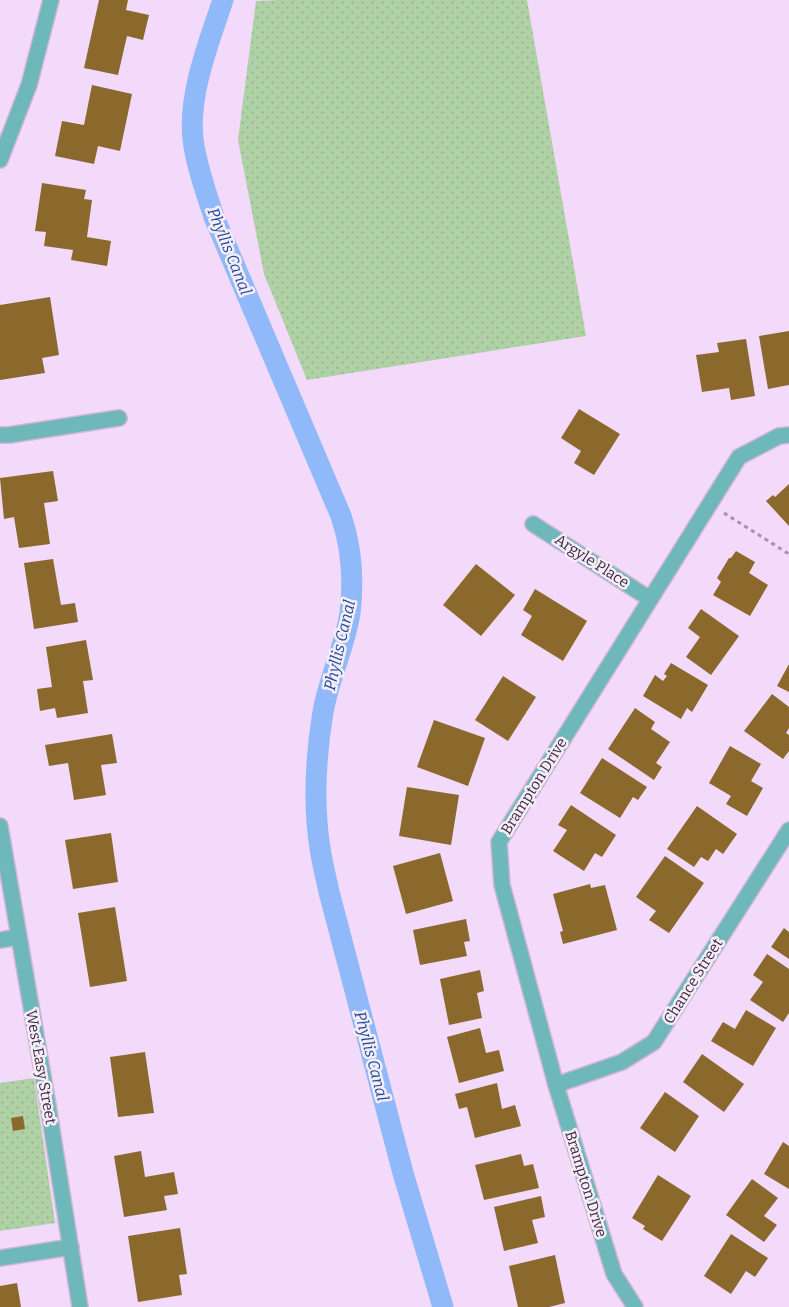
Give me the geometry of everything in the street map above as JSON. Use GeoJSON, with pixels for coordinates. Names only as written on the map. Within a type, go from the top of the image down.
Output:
{"type":"FeatureCollection","features":[{"type":"Feature","properties":{"kind":"street"},"geometry":{"type":"LineString","coordinates":[[0,160],[29,86],[51,0]]}},
{"type":"Feature","properties":{"kind":"street"},"geometry":{"type":"LineString","coordinates":[[0,435],[118,418]]}},
{"type":"Feature","properties":{"kind":"street","name":"Brampton Drive"},"geometry":{"type":"LineString","coordinates":[[635,1307],[614,1274],[556,1085],[502,885],[499,842],[739,457],[784,435]]}},
{"type":"Feature","properties":{"kind":"street","name":"Argyle Place"},"geometry":{"type":"LineString","coordinates":[[533,524],[650,599]]}},
{"type":"Feature","properties":{"kind":"street","name":"West Easy Street"},"geometry":{"type":"LineString","coordinates":[[0,826],[80,1307]]}},
{"type":"Feature","properties":{"kind":"street","name":"Chance Street"},"geometry":{"type":"LineString","coordinates":[[556,1085],[622,1062],[654,1042],[789,830]]}},
{"type":"Feature","properties":{"kind":"street"},"geometry":{"type":"LineString","coordinates":[[0,940],[18,937]]}},
{"type":"Feature","properties":{"kind":"street"},"geometry":{"type":"LineString","coordinates":[[0,1258],[71,1247]]}},
{"type":"Feature","properties":{"kind":"path"},"geometry":{"type":"LineString","coordinates":[[710,504],[789,554]]}},
{"type":"Feature","properties":{"kind":"green space"},"geometry":{"type":"Polygon","coordinates":[[[527,0],[586,336],[307,380],[264,274],[238,140],[256,1],[527,0]]]}},
{"type":"Feature","properties":{"kind":"green space"},"geometry":{"type":"Polygon","coordinates":[[[34,1078],[55,1223],[0,1231],[0,1083],[34,1078]]]}},
{"type":"Feature","properties":{"kind":"building"},"geometry":{"type":"Polygon","coordinates":[[[99,0],[128,0],[126,10],[149,15],[143,40],[127,36],[118,75],[84,68],[99,0]]]}},
{"type":"Feature","properties":{"kind":"building"},"geometry":{"type":"Polygon","coordinates":[[[92,85],[132,94],[120,151],[98,146],[94,164],[55,156],[62,121],[84,125],[92,85]]]}},
{"type":"Feature","properties":{"kind":"building"},"geometry":{"type":"Polygon","coordinates":[[[42,183],[86,190],[84,199],[92,200],[87,237],[111,241],[107,266],[71,260],[73,250],[44,246],[46,232],[35,231],[42,183]]]}},
{"type":"Feature","properties":{"kind":"building"},"geometry":{"type":"Polygon","coordinates":[[[50,297],[59,355],[42,358],[45,373],[0,380],[0,305],[50,297]]]}},
{"type":"Feature","properties":{"kind":"building"},"geometry":{"type":"Polygon","coordinates":[[[789,331],[789,385],[768,389],[759,336],[789,331]]]}},
{"type":"Feature","properties":{"kind":"building"},"geometry":{"type":"Polygon","coordinates":[[[746,339],[755,396],[731,400],[729,388],[702,392],[696,355],[719,352],[717,343],[746,339]]]}},
{"type":"Feature","properties":{"kind":"building"},"geometry":{"type":"Polygon","coordinates":[[[579,409],[620,434],[594,475],[574,463],[581,451],[561,438],[579,409]]]}},
{"type":"Feature","properties":{"kind":"building"},"geometry":{"type":"Polygon","coordinates":[[[53,471],[58,501],[44,503],[50,544],[19,548],[14,517],[4,519],[0,478],[53,471]]]}},
{"type":"Feature","properties":{"kind":"building"},"geometry":{"type":"Polygon","coordinates":[[[789,484],[789,526],[766,501],[773,495],[775,497],[789,484]]]}},
{"type":"Feature","properties":{"kind":"building"},"geometry":{"type":"Polygon","coordinates":[[[736,551],[755,562],[749,573],[768,585],[750,616],[713,595],[721,582],[717,578],[729,558],[736,551]]]}},
{"type":"Feature","properties":{"kind":"building"},"geometry":{"type":"Polygon","coordinates":[[[53,559],[61,605],[75,603],[78,622],[34,629],[24,563],[53,559]]]}},
{"type":"Feature","properties":{"kind":"building"},"geometry":{"type":"Polygon","coordinates":[[[476,564],[515,595],[481,636],[443,605],[476,564]]]}},
{"type":"Feature","properties":{"kind":"building"},"geometry":{"type":"Polygon","coordinates":[[[535,589],[587,621],[563,661],[521,635],[532,616],[523,610],[535,589]]]}},
{"type":"Feature","properties":{"kind":"building"},"geometry":{"type":"Polygon","coordinates":[[[701,609],[739,636],[711,675],[686,657],[700,637],[688,628],[701,609]]]}},
{"type":"Feature","properties":{"kind":"building"},"geometry":{"type":"Polygon","coordinates":[[[86,640],[93,680],[83,681],[88,713],[57,718],[55,708],[40,711],[37,689],[52,687],[46,647],[86,640]]]}},
{"type":"Feature","properties":{"kind":"building"},"geometry":{"type":"Polygon","coordinates":[[[671,663],[708,685],[692,712],[687,708],[681,719],[643,696],[655,675],[663,681],[667,676],[664,674],[671,663]]]}},
{"type":"Feature","properties":{"kind":"building"},"geometry":{"type":"Polygon","coordinates":[[[789,664],[789,692],[777,686],[789,664]]]}},
{"type":"Feature","properties":{"kind":"building"},"geometry":{"type":"Polygon","coordinates":[[[503,676],[536,697],[508,741],[475,720],[503,676]]]}},
{"type":"Feature","properties":{"kind":"building"},"geometry":{"type":"Polygon","coordinates":[[[772,694],[789,707],[789,728],[786,733],[789,735],[789,751],[783,759],[744,731],[772,694]]]}},
{"type":"Feature","properties":{"kind":"building"},"geometry":{"type":"Polygon","coordinates":[[[635,708],[655,722],[651,729],[670,742],[656,763],[662,767],[654,780],[608,749],[635,708]]]}},
{"type":"Feature","properties":{"kind":"building"},"geometry":{"type":"Polygon","coordinates":[[[434,720],[485,738],[468,786],[417,767],[434,720]]]}},
{"type":"Feature","properties":{"kind":"building"},"geometry":{"type":"Polygon","coordinates":[[[112,734],[117,763],[101,765],[106,795],[74,800],[68,763],[49,766],[45,745],[112,734]]]}},
{"type":"Feature","properties":{"kind":"building"},"geometry":{"type":"Polygon","coordinates":[[[730,746],[761,764],[751,781],[763,788],[747,816],[726,804],[731,796],[709,783],[730,746]]]}},
{"type":"Feature","properties":{"kind":"building"},"geometry":{"type":"Polygon","coordinates":[[[602,758],[647,787],[638,800],[633,797],[620,818],[580,793],[602,758]]]}},
{"type":"Feature","properties":{"kind":"building"},"geometry":{"type":"Polygon","coordinates":[[[407,787],[459,795],[451,845],[399,836],[407,787]]]}},
{"type":"Feature","properties":{"kind":"building"},"geometry":{"type":"Polygon","coordinates":[[[571,805],[616,835],[602,857],[595,853],[584,871],[553,851],[567,830],[558,825],[571,805]]]}},
{"type":"Feature","properties":{"kind":"building"},"geometry":{"type":"Polygon","coordinates":[[[697,806],[737,834],[723,854],[716,849],[708,861],[701,857],[694,867],[667,849],[697,806]]]}},
{"type":"Feature","properties":{"kind":"building"},"geometry":{"type":"Polygon","coordinates":[[[111,833],[118,882],[73,889],[65,840],[111,833]]]}},
{"type":"Feature","properties":{"kind":"building"},"geometry":{"type":"Polygon","coordinates":[[[440,853],[453,901],[406,914],[393,866],[440,853]]]}},
{"type":"Feature","properties":{"kind":"building"},"geometry":{"type":"Polygon","coordinates":[[[665,856],[704,883],[669,933],[649,920],[656,911],[636,897],[665,856]]]}},
{"type":"Feature","properties":{"kind":"building"},"geometry":{"type":"Polygon","coordinates":[[[590,884],[591,888],[605,885],[617,930],[563,944],[560,932],[563,931],[553,894],[590,884]]]}},
{"type":"Feature","properties":{"kind":"building"},"geometry":{"type":"Polygon","coordinates":[[[115,907],[127,981],[90,987],[78,913],[115,907]]]}},
{"type":"Feature","properties":{"kind":"building"},"geometry":{"type":"Polygon","coordinates":[[[466,919],[470,941],[464,942],[467,956],[420,965],[413,930],[466,919]]]}},
{"type":"Feature","properties":{"kind":"building"},"geometry":{"type":"Polygon","coordinates":[[[784,928],[789,932],[789,959],[771,947],[784,928]]]}},
{"type":"Feature","properties":{"kind":"building"},"geometry":{"type":"Polygon","coordinates":[[[767,954],[789,969],[789,1013],[783,1022],[750,1000],[763,982],[753,975],[767,954]]]}},
{"type":"Feature","properties":{"kind":"building"},"geometry":{"type":"Polygon","coordinates":[[[480,970],[484,991],[477,993],[482,1018],[449,1025],[440,979],[480,970]]]}},
{"type":"Feature","properties":{"kind":"building"},"geometry":{"type":"Polygon","coordinates":[[[746,1010],[776,1028],[753,1066],[711,1041],[723,1022],[735,1029],[746,1010]]]}},
{"type":"Feature","properties":{"kind":"building"},"geometry":{"type":"Polygon","coordinates":[[[480,1028],[486,1053],[499,1050],[504,1071],[459,1083],[447,1037],[480,1028]]]}},
{"type":"Feature","properties":{"kind":"building"},"geometry":{"type":"Polygon","coordinates":[[[145,1052],[154,1113],[118,1117],[110,1057],[145,1052]]]}},
{"type":"Feature","properties":{"kind":"building"},"geometry":{"type":"Polygon","coordinates":[[[702,1054],[744,1084],[724,1112],[683,1082],[702,1054]]]}},
{"type":"Feature","properties":{"kind":"building"},"geometry":{"type":"Polygon","coordinates":[[[497,1083],[502,1109],[515,1105],[521,1126],[475,1138],[467,1107],[459,1109],[455,1094],[497,1083]]]}},
{"type":"Feature","properties":{"kind":"building"},"geometry":{"type":"Polygon","coordinates":[[[665,1092],[699,1116],[675,1152],[640,1128],[665,1092]]]}},
{"type":"Feature","properties":{"kind":"building"},"geometry":{"type":"Polygon","coordinates":[[[23,1116],[25,1129],[13,1131],[11,1118],[23,1116]]]}},
{"type":"Feature","properties":{"kind":"building"},"geometry":{"type":"Polygon","coordinates":[[[783,1142],[789,1146],[789,1189],[764,1174],[783,1142]]]}},
{"type":"Feature","properties":{"kind":"building"},"geometry":{"type":"Polygon","coordinates":[[[141,1151],[145,1177],[174,1172],[178,1194],[164,1196],[167,1210],[124,1217],[114,1156],[141,1151]]]}},
{"type":"Feature","properties":{"kind":"building"},"geometry":{"type":"Polygon","coordinates":[[[521,1154],[524,1166],[533,1164],[539,1188],[484,1200],[475,1165],[521,1154]]]}},
{"type":"Feature","properties":{"kind":"building"},"geometry":{"type":"Polygon","coordinates":[[[658,1175],[691,1196],[662,1241],[643,1229],[645,1226],[632,1218],[658,1175]]]}},
{"type":"Feature","properties":{"kind":"building"},"geometry":{"type":"Polygon","coordinates":[[[752,1179],[778,1198],[764,1216],[777,1225],[764,1242],[726,1215],[752,1179]]]}},
{"type":"Feature","properties":{"kind":"building"},"geometry":{"type":"Polygon","coordinates":[[[541,1196],[545,1217],[532,1220],[538,1243],[504,1251],[494,1207],[541,1196]]]}},
{"type":"Feature","properties":{"kind":"building"},"geometry":{"type":"Polygon","coordinates":[[[180,1228],[187,1274],[179,1275],[182,1295],[138,1302],[128,1236],[180,1228]]]}},
{"type":"Feature","properties":{"kind":"building"},"geometry":{"type":"Polygon","coordinates":[[[731,1234],[768,1258],[755,1277],[746,1271],[731,1294],[704,1276],[731,1234]]]}},
{"type":"Feature","properties":{"kind":"building"},"geometry":{"type":"Polygon","coordinates":[[[555,1255],[565,1303],[549,1307],[518,1307],[509,1266],[555,1255]]]}},
{"type":"Feature","properties":{"kind":"building"},"geometry":{"type":"Polygon","coordinates":[[[17,1283],[21,1307],[0,1307],[0,1286],[17,1283]]]}},
{"type":"Feature","properties":{"kind":"waterway","name":"Phyllis Canal"},"geometry":{"type":"LineString","coordinates":[[223,0],[206,51],[197,86],[192,122],[194,149],[214,217],[341,516],[348,540],[352,576],[350,613],[345,638],[323,712],[316,780],[318,831],[329,892],[403,1173],[443,1307]]}}]}
